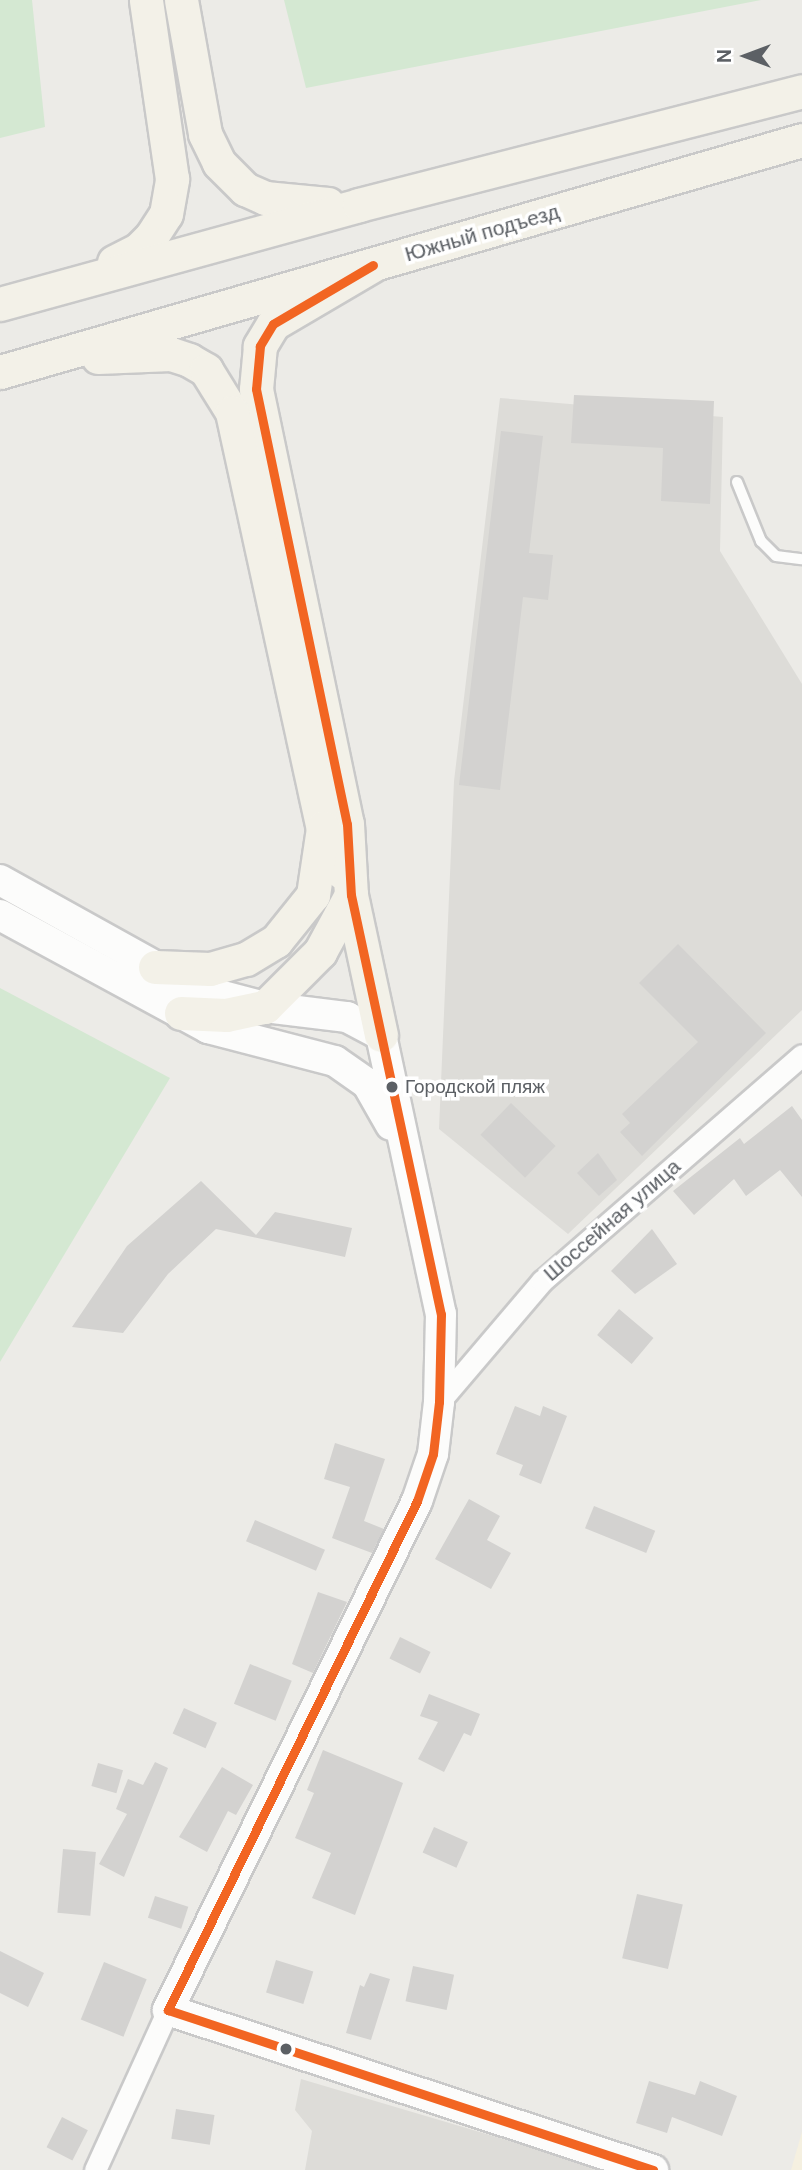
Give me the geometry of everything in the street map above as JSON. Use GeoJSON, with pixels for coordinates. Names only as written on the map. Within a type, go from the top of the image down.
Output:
{"type":"FeatureCollection","features":[{"type":"Feature","properties":{"kind":"main road"},"geometry":{"type":"LineString","coordinates":[[15,300],[138,250],[166,214],[172,179],[169,143],[146,0]]}},
{"type":"Feature","properties":{"kind":"main road"},"geometry":{"type":"LineString","coordinates":[[181,0],[205,134],[219,163],[245,189],[265,198],[359,205]]}},
{"type":"Feature","properties":{"kind":"main road"},"geometry":{"type":"LineString","coordinates":[[15,300],[359,205],[802,91]]}},
{"type":"Feature","properties":{"kind":"main road","name":"Южный подъезд"},"geometry":{"type":"LineString","coordinates":[[0,372],[802,140]]}},
{"type":"Feature","properties":{"kind":"main road"},"geometry":{"type":"LineString","coordinates":[[373,265],[273,324],[256,364],[256,389],[347,824],[351,895],[441,1314],[439,1402],[433,1454],[417,1501],[168,2010],[653,2170]]}},
{"type":"Feature","properties":{"kind":"main road"},"geometry":{"type":"LineString","coordinates":[[46,358],[171,354],[206,370],[219,388],[232,412],[323,828],[351,895]]}},
{"type":"Feature","properties":{"kind":"main road"},"geometry":{"type":"LineString","coordinates":[[155,967],[210,969],[246,959],[276,941],[313,895],[323,828]]}},
{"type":"Feature","properties":{"kind":"main road"},"geometry":{"type":"LineString","coordinates":[[0,880],[196,989],[265,1007],[347,1017],[381,1035]]}},
{"type":"Feature","properties":{"kind":"main road"},"geometry":{"type":"LineString","coordinates":[[181,1013],[226,1015],[265,1007],[320,952],[351,895]]}},
{"type":"Feature","properties":{"kind":"main road"},"geometry":{"type":"LineString","coordinates":[[0,915],[181,1013],[242,1039],[335,1060],[367,1083],[405,1150]]}},
{"type":"Feature","properties":{"kind":"street","name":"Шоссейная улица"},"geometry":{"type":"LineString","coordinates":[[439,1402],[542,1281],[802,1055]]}},
{"type":"Feature","properties":{"kind":"street"},"geometry":{"type":"LineString","coordinates":[[95,2170],[168,2010]]}},
{"type":"Feature","properties":{"kind":"lane"},"geometry":{"type":"LineString","coordinates":[[737,482],[761,541],[776,556],[802,559]]}},
{"type":"Feature","properties":{"kind":"shaded area"},"geometry":{"type":"Polygon","coordinates":[[[500,398],[723,417],[720,551],[802,684],[802,1010],[568,1234],[439,1129],[454,781],[500,398]]]}},
{"type":"Feature","properties":{"kind":"shaded area"},"geometry":{"type":"Polygon","coordinates":[[[301,2079],[602,2170],[305,2170],[312,2131],[295,2110],[301,2079]]]}},
{"type":"Feature","properties":{"kind":"shaded area"},"geometry":{"type":"Polygon","coordinates":[[[802,2132],[802,2170],[791,2170],[802,2132]]]}},
{"type":"Feature","properties":{"kind":"green space"},"geometry":{"type":"Polygon","coordinates":[[[0,0],[32,0],[45,127],[0,138],[0,0]]]}},
{"type":"Feature","properties":{"kind":"green space"},"geometry":{"type":"Polygon","coordinates":[[[284,0],[761,0],[306,88],[284,0]]]}},
{"type":"Feature","properties":{"kind":"green space"},"geometry":{"type":"Polygon","coordinates":[[[0,988],[170,1078],[0,1362],[0,988]]]}},
{"type":"Feature","properties":{"kind":"building"},"geometry":{"type":"Polygon","coordinates":[[[574,395],[714,401],[710,504],[661,501],[663,448],[571,443],[574,395]]]}},
{"type":"Feature","properties":{"kind":"building"},"geometry":{"type":"Polygon","coordinates":[[[501,431],[543,436],[529,553],[553,555],[548,600],[523,597],[500,790],[459,785],[501,431]]]}},
{"type":"Feature","properties":{"kind":"building"},"geometry":{"type":"Polygon","coordinates":[[[678,944],[766,1033],[642,1156],[620,1132],[630,1123],[622,1114],[698,1042],[639,983],[678,944]]]}},
{"type":"Feature","properties":{"kind":"building"},"geometry":{"type":"Polygon","coordinates":[[[511,1103],[556,1146],[525,1178],[480,1135],[511,1103]]]}},
{"type":"Feature","properties":{"kind":"building"},"geometry":{"type":"Polygon","coordinates":[[[792,1106],[802,1120],[802,1197],[780,1170],[746,1196],[734,1179],[694,1215],[673,1191],[740,1138],[744,1144],[792,1106]]]}},
{"type":"Feature","properties":{"kind":"building"},"geometry":{"type":"Polygon","coordinates":[[[598,1153],[617,1180],[599,1196],[577,1173],[598,1153]]]}},
{"type":"Feature","properties":{"kind":"building"},"geometry":{"type":"Polygon","coordinates":[[[201,1181],[256,1235],[275,1212],[352,1228],[345,1257],[216,1229],[168,1274],[123,1333],[72,1327],[127,1246],[201,1181]]]}},
{"type":"Feature","properties":{"kind":"building"},"geometry":{"type":"Polygon","coordinates":[[[652,1229],[677,1264],[635,1294],[611,1271],[652,1229]]]}},
{"type":"Feature","properties":{"kind":"building"},"geometry":{"type":"Polygon","coordinates":[[[619,1309],[653,1338],[632,1364],[597,1335],[619,1309]]]}},
{"type":"Feature","properties":{"kind":"building"},"geometry":{"type":"Polygon","coordinates":[[[515,1406],[540,1416],[543,1406],[567,1416],[541,1484],[519,1475],[523,1465],[496,1454],[515,1406]]]}},
{"type":"Feature","properties":{"kind":"building"},"geometry":{"type":"Polygon","coordinates":[[[335,1443],[385,1459],[364,1521],[384,1529],[372,1553],[332,1538],[350,1487],[324,1479],[335,1443]]]}},
{"type":"Feature","properties":{"kind":"building"},"geometry":{"type":"Polygon","coordinates":[[[469,1499],[500,1516],[487,1540],[511,1553],[491,1589],[435,1559],[469,1499]]]}},
{"type":"Feature","properties":{"kind":"building"},"geometry":{"type":"Polygon","coordinates":[[[594,1506],[655,1531],[646,1553],[585,1528],[594,1506]]]}},
{"type":"Feature","properties":{"kind":"building"},"geometry":{"type":"Polygon","coordinates":[[[255,1520],[325,1550],[316,1571],[246,1541],[255,1520]]]}},
{"type":"Feature","properties":{"kind":"building"},"geometry":{"type":"Polygon","coordinates":[[[318,1592],[347,1602],[313,1673],[292,1664],[318,1592]]]}},
{"type":"Feature","properties":{"kind":"building"},"geometry":{"type":"Polygon","coordinates":[[[400,1637],[431,1652],[420,1673],[389,1659],[400,1637]]]}},
{"type":"Feature","properties":{"kind":"building"},"geometry":{"type":"Polygon","coordinates":[[[250,1664],[292,1681],[276,1721],[234,1704],[250,1664]]]}},
{"type":"Feature","properties":{"kind":"building"},"geometry":{"type":"Polygon","coordinates":[[[429,1694],[480,1714],[471,1736],[464,1733],[444,1772],[418,1759],[438,1722],[420,1716],[429,1694]]]}},
{"type":"Feature","properties":{"kind":"building"},"geometry":{"type":"Polygon","coordinates":[[[184,1708],[217,1723],[205,1748],[173,1734],[184,1708]]]}},
{"type":"Feature","properties":{"kind":"building"},"geometry":{"type":"Polygon","coordinates":[[[323,1750],[403,1783],[355,1915],[312,1898],[331,1853],[295,1838],[314,1793],[307,1790],[323,1750]]]}},
{"type":"Feature","properties":{"kind":"building"},"geometry":{"type":"Polygon","coordinates":[[[155,1762],[168,1768],[124,1877],[99,1864],[127,1814],[116,1809],[128,1779],[143,1785],[155,1762]]]}},
{"type":"Feature","properties":{"kind":"building"},"geometry":{"type":"Polygon","coordinates":[[[98,1763],[123,1770],[116,1793],[91,1786],[98,1763]]]}},
{"type":"Feature","properties":{"kind":"building"},"geometry":{"type":"Polygon","coordinates":[[[222,1767],[253,1785],[236,1815],[228,1811],[207,1852],[179,1837],[222,1767]]]}},
{"type":"Feature","properties":{"kind":"building"},"geometry":{"type":"Polygon","coordinates":[[[434,1827],[468,1842],[456,1868],[423,1853],[434,1827]]]}},
{"type":"Feature","properties":{"kind":"building"},"geometry":{"type":"Polygon","coordinates":[[[63,1849],[96,1852],[90,1916],[57,1913],[63,1849]]]}},
{"type":"Feature","properties":{"kind":"building"},"geometry":{"type":"Polygon","coordinates":[[[637,1894],[683,1905],[668,1969],[622,1958],[637,1894]]]}},
{"type":"Feature","properties":{"kind":"building"},"geometry":{"type":"Polygon","coordinates":[[[155,1896],[188,1907],[181,1929],[148,1918],[155,1896]]]}},
{"type":"Feature","properties":{"kind":"building"},"geometry":{"type":"Polygon","coordinates":[[[0,1951],[44,1973],[28,2007],[0,1993],[0,1951]]]}},
{"type":"Feature","properties":{"kind":"building"},"geometry":{"type":"Polygon","coordinates":[[[276,1960],[313,1971],[303,2004],[266,1993],[276,1960]]]}},
{"type":"Feature","properties":{"kind":"building"},"geometry":{"type":"Polygon","coordinates":[[[104,1962],[147,1979],[123,2037],[81,2019],[104,1962]]]}},
{"type":"Feature","properties":{"kind":"building"},"geometry":{"type":"Polygon","coordinates":[[[413,1966],[454,1975],[447,2010],[406,2001],[413,1966]]]}},
{"type":"Feature","properties":{"kind":"building"},"geometry":{"type":"Polygon","coordinates":[[[370,1973],[390,1979],[371,2040],[346,2033],[360,1985],[364,1987],[370,1973]]]}},
{"type":"Feature","properties":{"kind":"building"},"geometry":{"type":"Polygon","coordinates":[[[649,2081],[695,2095],[700,2081],[737,2096],[722,2136],[672,2117],[667,2133],[636,2123],[649,2081]]]}},
{"type":"Feature","properties":{"kind":"building"},"geometry":{"type":"Polygon","coordinates":[[[176,2109],[215,2115],[210,2145],[171,2139],[176,2109]]]}},
{"type":"Feature","properties":{"kind":"building"},"geometry":{"type":"Polygon","coordinates":[[[62,2117],[88,2130],[72,2160],[47,2147],[62,2117]]]}},
{"type":"Feature","properties":{"kind":"transit line"},"geometry":{"type":"LineString","coordinates":[[373,265],[273,324],[260,346],[256,389],[347,824],[351,895],[441,1314],[439,1402],[433,1454],[417,1501],[168,2010],[653,2170]]}},
{"type":"Feature","properties":{"kind":"place","name":"Городской пляж"},"geometry":{"type":"Point","coordinates":[392,1087]}}]}
